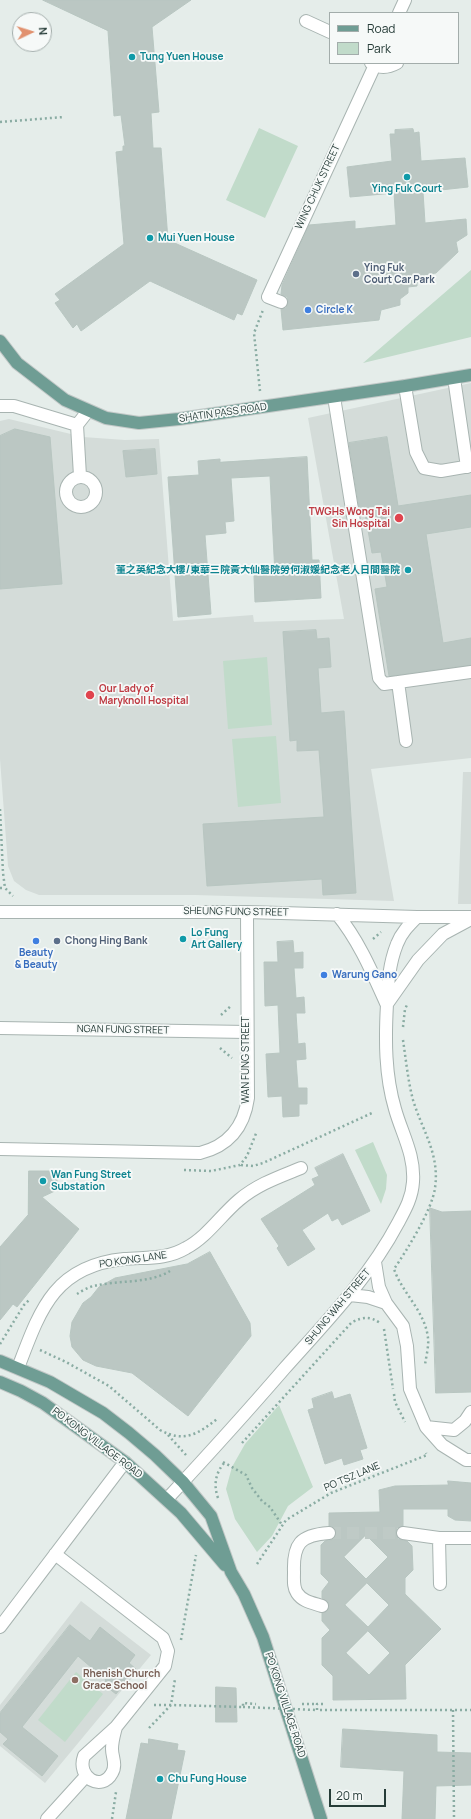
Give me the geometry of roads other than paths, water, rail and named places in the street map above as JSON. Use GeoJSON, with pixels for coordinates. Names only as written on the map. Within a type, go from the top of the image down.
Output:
{"type":"FeatureCollection","features":[{"type":"Feature","properties":{"kind":"main road","name":"SHATIN PASS ROAD"},"geometry":{"type":"LineString","coordinates":[[0,341],[17,363],[65,400],[106,418],[138,423],[179,419],[471,375]]}},
{"type":"Feature","properties":{"kind":"main road","name":"PO KONG VILLAGE ROAD"},"geometry":{"type":"LineString","coordinates":[[0,1361],[50,1382],[103,1413],[155,1455],[182,1482],[211,1516],[231,1572],[250,1607],[263,1637],[321,1819]]}},
{"type":"Feature","properties":{"kind":"main road","name":"PO KONG VILLAGE ROAD"},"geometry":{"type":"LineString","coordinates":[[0,1382],[21,1391],[43,1404],[125,1462],[181,1513],[231,1572]]}},
{"type":"Feature","properties":{"kind":"street"},"geometry":{"type":"LineString","coordinates":[[399,12],[404,0]]}},
{"type":"Feature","properties":{"kind":"street"},"geometry":{"type":"LineString","coordinates":[[306,21],[329,32]]}},
{"type":"Feature","properties":{"kind":"street","name":"WING CHUK STREET"},"geometry":{"type":"LineString","coordinates":[[280,302],[268,296],[373,64],[389,67],[395,64]]}},
{"type":"Feature","properties":{"kind":"street"},"geometry":{"type":"LineString","coordinates":[[406,386],[416,452],[424,468],[441,471],[469,467],[454,378]]}},
{"type":"Feature","properties":{"kind":"street"},"geometry":{"type":"LineString","coordinates":[[334,396],[379,678],[384,684],[471,672]]}},
{"type":"Feature","properties":{"kind":"street"},"geometry":{"type":"LineString","coordinates":[[0,406],[14,406],[77,425]]}},
{"type":"Feature","properties":{"kind":"street"},"geometry":{"type":"LineString","coordinates":[[80,476],[77,425],[88,411]]}},
{"type":"Feature","properties":{"kind":"street"},"geometry":{"type":"LineString","coordinates":[[398,682],[406,740]]}},
{"type":"Feature","properties":{"kind":"street","name":"SHEUNG FUNG STREET"},"geometry":{"type":"LineString","coordinates":[[0,912],[247,912],[471,918]]}},
{"type":"Feature","properties":{"kind":"street","name":"WAN FUNG STREET"},"geometry":{"type":"LineString","coordinates":[[0,1149],[185,1154],[200,1153],[212,1150],[231,1137],[238,1128],[246,1109],[248,1098],[247,912]]}},
{"type":"Feature","properties":{"kind":"street"},"geometry":{"type":"LineString","coordinates":[[337,914],[348,928],[361,950],[387,1004],[418,960],[443,934],[471,918]]}},
{"type":"Feature","properties":{"kind":"street","name":"SHUNG WAH STREET"},"geometry":{"type":"LineString","coordinates":[[167,1499],[350,1295],[375,1262],[394,1232],[410,1200],[413,1181],[411,1157],[404,1131],[395,1110],[385,1055],[388,971],[397,943],[405,928],[417,917]]}},
{"type":"Feature","properties":{"kind":"street","name":"NGAN FUNG STREET"},"geometry":{"type":"LineString","coordinates":[[0,1028],[247,1032]]}},
{"type":"Feature","properties":{"kind":"street","name":"PO KONG LANE"},"geometry":{"type":"LineString","coordinates":[[18,1368],[40,1311],[59,1287],[70,1278],[91,1266],[104,1262],[156,1258],[167,1256],[185,1249],[203,1236],[230,1208],[251,1191],[262,1184],[301,1168]]}},
{"type":"Feature","properties":{"kind":"street"},"geometry":{"type":"LineString","coordinates":[[375,1262],[380,1287],[386,1304],[403,1326],[407,1346],[410,1389],[426,1427],[442,1445],[466,1460],[471,1460]]}},
{"type":"Feature","properties":{"kind":"street"},"geometry":{"type":"LineString","coordinates":[[350,1295],[368,1297],[386,1304]]}},
{"type":"Feature","properties":{"kind":"street"},"geometry":{"type":"LineString","coordinates":[[426,1427],[454,1430],[465,1421],[471,1412]]}},
{"type":"Feature","properties":{"kind":"street"},"geometry":{"type":"LineString","coordinates":[[0,1627],[125,1462]]}},
{"type":"Feature","properties":{"kind":"street"},"geometry":{"type":"LineString","coordinates":[[322,1606],[306,1601],[298,1594],[294,1586],[294,1557],[297,1547],[304,1539],[315,1534],[329,1533]]}},
{"type":"Feature","properties":{"kind":"street"},"geometry":{"type":"LineString","coordinates":[[403,1533],[439,1538],[471,1538]]}},
{"type":"Feature","properties":{"kind":"street"},"geometry":{"type":"LineString","coordinates":[[439,1538],[440,1584]]}},
{"type":"Feature","properties":{"kind":"street"},"geometry":{"type":"LineString","coordinates":[[56,1554],[163,1638],[168,1651],[165,1666],[116,1727],[84,1756],[82,1770],[91,1780],[98,1782],[106,1780],[112,1775],[114,1768],[112,1742],[116,1727]]}},
{"type":"Feature","properties":{"kind":"street"},"geometry":{"type":"LineString","coordinates":[[46,1819],[86,1776]]}},
{"type":"Feature","properties":{"kind":"tunnel"},"geometry":{"type":"LineString","coordinates":[[329,1533],[403,1533]]}},
{"type":"Feature","properties":{"kind":"place","name":"Tung Yuen House"},"geometry":{"type":"Point","coordinates":[132,57]}},
{"type":"Feature","properties":{"kind":"place","name":"Ying Fuk Court"},"geometry":{"type":"Point","coordinates":[407,177]}},
{"type":"Feature","properties":{"kind":"place","name":"Mui Yuen House"},"geometry":{"type":"Point","coordinates":[150,238]}},
{"type":"Feature","properties":{"kind":"place","name":"Ying Fuk Court Car Park"},"geometry":{"type":"Point","coordinates":[356,274]}},
{"type":"Feature","properties":{"kind":"place","name":"Circle K"},"geometry":{"type":"Point","coordinates":[308,310]}},
{"type":"Feature","properties":{"kind":"place","name":"TWGHs Wong Tai Sin Hospital"},"geometry":{"type":"Point","coordinates":[399,518]}},
{"type":"Feature","properties":{"kind":"place","name":"董之英紀念大樓/東華三院黃大仙醫院勞何淑媛紀念老人日間醫院"},"geometry":{"type":"Point","coordinates":[408,570]}},
{"type":"Feature","properties":{"kind":"place","name":"Our Lady of Maryknoll Hospital"},"geometry":{"type":"Point","coordinates":[90,695]}},
{"type":"Feature","properties":{"kind":"place","name":"Lo Fung Art Gallery"},"geometry":{"type":"Point","coordinates":[183,939]}},
{"type":"Feature","properties":{"kind":"place","name":"Beauty & Beauty"},"geometry":{"type":"Point","coordinates":[36,941]}},
{"type":"Feature","properties":{"kind":"place","name":"Chong Hing Bank"},"geometry":{"type":"Point","coordinates":[57,941]}},
{"type":"Feature","properties":{"kind":"place","name":"Warung Gano"},"geometry":{"type":"Point","coordinates":[324,975]}},
{"type":"Feature","properties":{"kind":"place","name":"Wan Fung Street Substation"},"geometry":{"type":"Point","coordinates":[43,1181]}},
{"type":"Feature","properties":{"kind":"place","name":"Rhenish Church Grace School"},"geometry":{"type":"Point","coordinates":[75,1680]}},
{"type":"Feature","properties":{"kind":"place","name":"Chu Fung House"},"geometry":{"type":"Point","coordinates":[160,1779]}}]}
